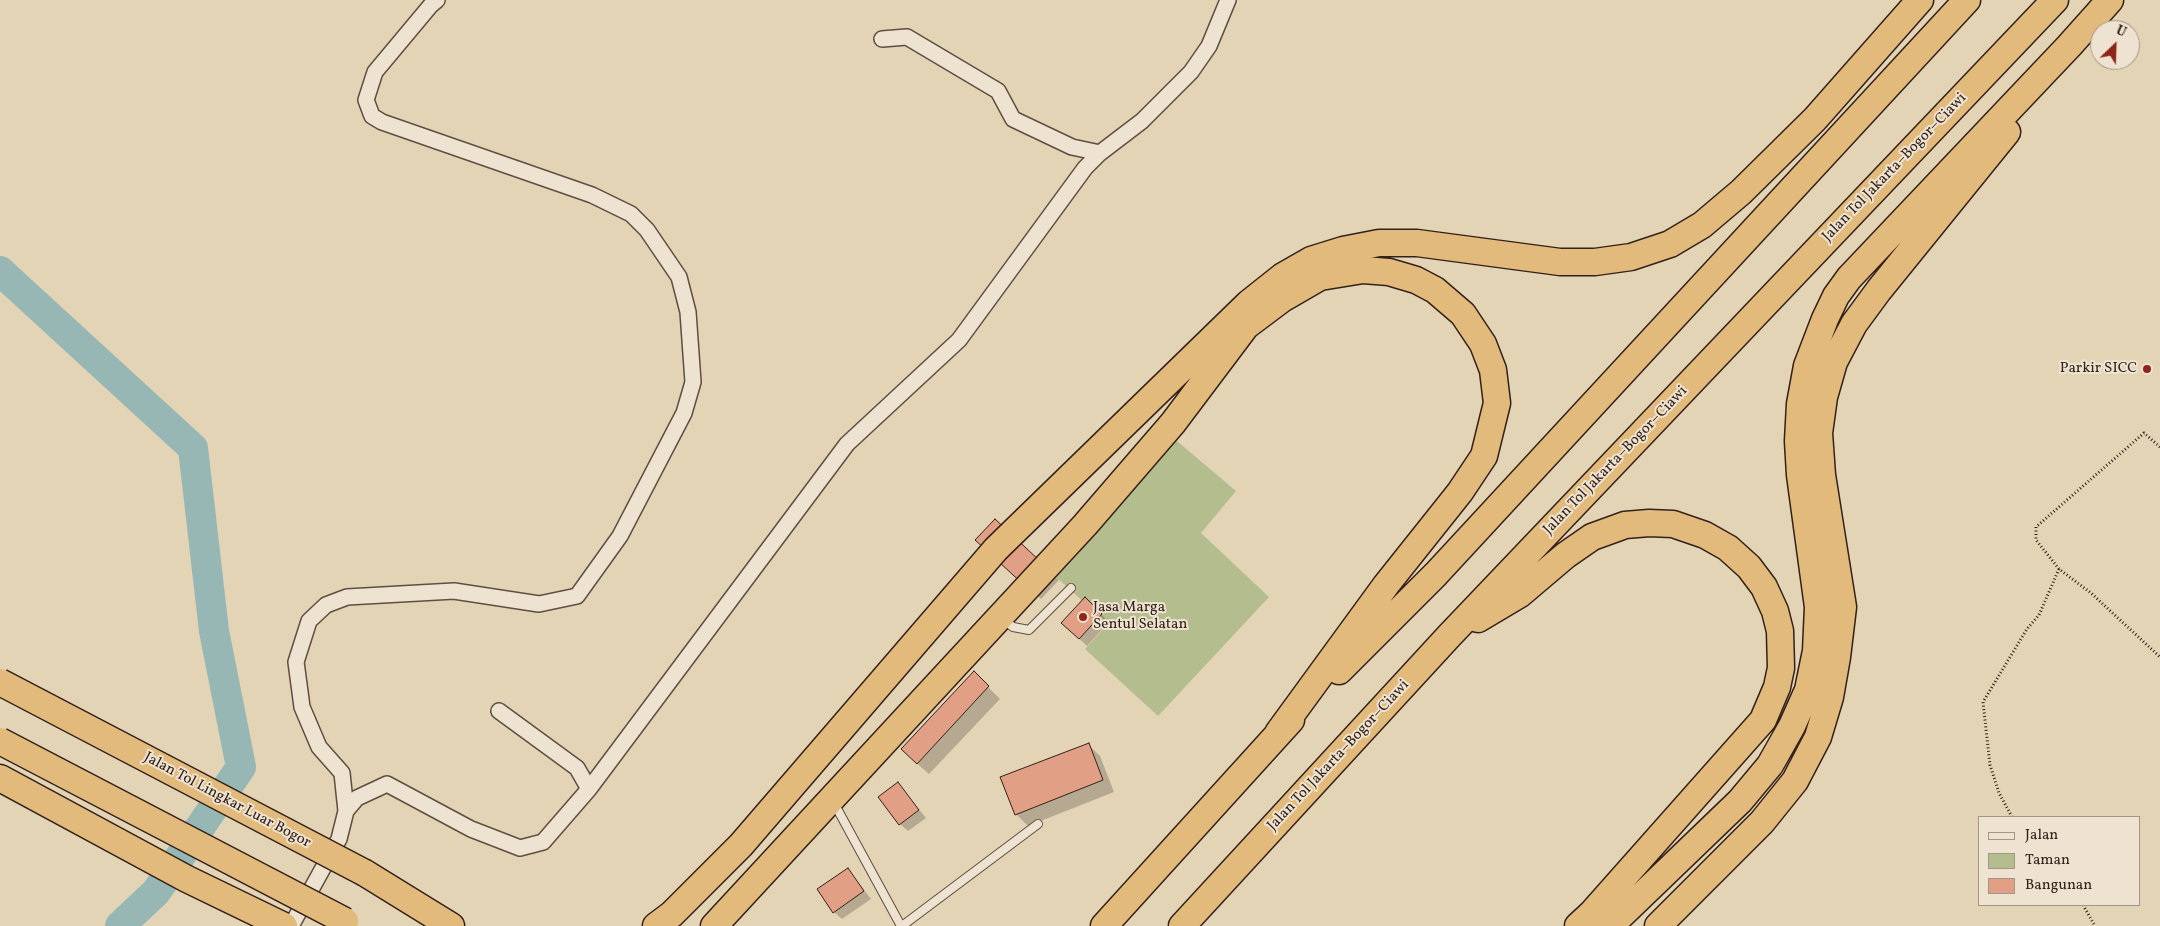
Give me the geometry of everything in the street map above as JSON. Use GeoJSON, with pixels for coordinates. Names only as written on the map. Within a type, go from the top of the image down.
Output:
{"type":"FeatureCollection","features":[{"type":"Feature","properties":{"kind":"highway"},"geometry":{"type":"LineString","coordinates":[[672,926],[996,548],[1249,303],[1283,276],[1311,260],[1344,250],[1379,243],[1417,243],[1560,262],[1595,262],[1631,257],[1670,244],[1702,225],[1741,192],[1815,119],[1920,0]]}},
{"type":"Feature","properties":{"kind":"highway"},"geometry":{"type":"LineString","coordinates":[[1104,926],[1278,733],[1436,574],[1967,0]]}},
{"type":"Feature","properties":{"kind":"highway","name":"Jalan Tol Jakarta–Bogor–Ciawi"},"geometry":{"type":"LineString","coordinates":[[1182,926],[1449,636],[2055,0]]}},
{"type":"Feature","properties":{"kind":"highway"},"geometry":{"type":"LineString","coordinates":[[1610,926],[1740,801],[1770,765],[1792,726],[1808,690],[1816,651],[1818,607],[1800,475],[1798,441],[1800,404],[1808,366],[1825,319],[1836,296],[1849,278],[2069,46],[2110,0]]}},
{"type":"Feature","properties":{"kind":"highway"},"geometry":{"type":"LineString","coordinates":[[1658,926],[1762,822],[1795,781],[1818,737],[1832,689],[1843,607],[1822,475],[1819,433],[1824,397],[1834,362],[1854,324],[1874,297],[1994,151],[2069,46]]}},
{"type":"Feature","properties":{"kind":"highway"},"geometry":{"type":"LineString","coordinates":[[714,926],[1085,525],[1165,431],[1246,326],[1282,299],[1320,277],[1364,270],[1389,272],[1416,280],[1435,290],[1463,314],[1484,344],[1493,370],[1496,403],[1484,456],[1460,492],[1386,585],[1278,733]]}},
{"type":"Feature","properties":{"kind":"highway"},"geometry":{"type":"LineString","coordinates":[[1449,636],[1520,594],[1566,555],[1592,537],[1625,525],[1649,523],[1673,524],[1697,532],[1728,548],[1749,567],[1764,588],[1775,611],[1780,630],[1780,668],[1777,687],[1763,720],[1591,914],[1578,926]]}},
{"type":"Feature","properties":{"kind":"highway","name":"Jalan Tol Lingkar Luar Bogor"},"geometry":{"type":"LineString","coordinates":[[0,682],[365,873],[415,902],[451,926]]}},
{"type":"Feature","properties":{"kind":"highway"},"geometry":{"type":"LineString","coordinates":[[0,740],[350,923]]}},
{"type":"Feature","properties":{"kind":"highway"},"geometry":{"type":"LineString","coordinates":[[0,778],[186,879],[284,926]]}},
{"type":"Feature","properties":{"kind":"highway"},"geometry":{"type":"LineString","coordinates":[[656,926],[672,914],[741,845]]}},
{"type":"Feature","properties":{"kind":"highway"},"geometry":{"type":"LineString","coordinates":[[415,902],[465,926]]}},
{"type":"Feature","properties":{"kind":"street"},"geometry":{"type":"LineString","coordinates":[[291,926],[339,838],[346,811],[342,773],[319,747],[302,707],[296,662],[310,621],[326,605],[346,597],[454,591],[539,604],[577,596],[620,536],[684,413],[693,382],[688,312],[678,277],[647,230],[631,214],[592,195],[382,122],[372,116],[366,100],[376,72],[437,0]]}},
{"type":"Feature","properties":{"kind":"street"},"geometry":{"type":"LineString","coordinates":[[346,811],[357,798],[387,784],[472,829],[520,848],[543,842],[589,789],[847,444],[959,340],[1085,168],[1100,153],[1142,121],[1191,72],[1209,46],[1228,0]]}},
{"type":"Feature","properties":{"kind":"street"},"geometry":{"type":"LineString","coordinates":[[882,39],[907,36],[998,91],[1013,119],[1072,148],[1100,153]]}},
{"type":"Feature","properties":{"kind":"street"},"geometry":{"type":"LineString","coordinates":[[499,711],[577,768],[589,789]]}},
{"type":"Feature","properties":{"kind":"lane"},"geometry":{"type":"LineString","coordinates":[[1000,617],[1013,627],[1029,630],[1071,588]]}},
{"type":"Feature","properties":{"kind":"lane"},"geometry":{"type":"LineString","coordinates":[[831,799],[901,926],[1038,824]]}},
{"type":"Feature","properties":{"kind":"path"},"geometry":{"type":"LineString","coordinates":[[2160,447],[2144,433],[2036,527],[2036,540],[2059,569],[2091,593],[2160,657]]}},
{"type":"Feature","properties":{"kind":"path"},"geometry":{"type":"LineString","coordinates":[[2011,816],[1999,793],[1990,765],[1982,702],[2026,629],[2039,614],[2059,569]]}},
{"type":"Feature","properties":{"kind":"path"},"geometry":{"type":"LineString","coordinates":[[2084,906],[2095,926]]}},
{"type":"Feature","properties":{"kind":"green space"},"geometry":{"type":"Polygon","coordinates":[[[1165,431],[1236,491],[1201,533],[1269,597],[1158,716],[1085,649],[1108,624],[1046,568],[1165,431]]]}},
{"type":"Feature","properties":{"kind":"building"},"geometry":{"type":"Polygon","coordinates":[[[995,519],[1056,576],[1037,597],[975,540],[995,519]]]}},
{"type":"Feature","properties":{"kind":"building"},"geometry":{"type":"Polygon","coordinates":[[[1085,597],[1102,614],[1079,639],[1061,623],[1085,597]]]}},
{"type":"Feature","properties":{"kind":"building"},"geometry":{"type":"Polygon","coordinates":[[[974,671],[989,686],[917,764],[901,749],[974,671]]]}},
{"type":"Feature","properties":{"kind":"building"},"geometry":{"type":"Polygon","coordinates":[[[1089,743],[1103,780],[1015,815],[1000,777],[1089,743]]]}},
{"type":"Feature","properties":{"kind":"building"},"geometry":{"type":"Polygon","coordinates":[[[898,782],[919,810],[899,825],[878,797],[898,782]]]}},
{"type":"Feature","properties":{"kind":"building"},"geometry":{"type":"Polygon","coordinates":[[[848,868],[864,891],[833,913],[817,889],[848,868]]]}},
{"type":"Feature","properties":{"kind":"waterway"},"geometry":{"type":"LineString","coordinates":[[0,271],[193,448],[214,631],[241,767],[156,892],[120,926]]}},
{"type":"Feature","properties":{"kind":"place","name":"Parkir SICC"},"geometry":{"type":"Point","coordinates":[2147,369]}},
{"type":"Feature","properties":{"kind":"place","name":"Jasa Marga Sentul Selatan"},"geometry":{"type":"Point","coordinates":[1083,617]}}]}
